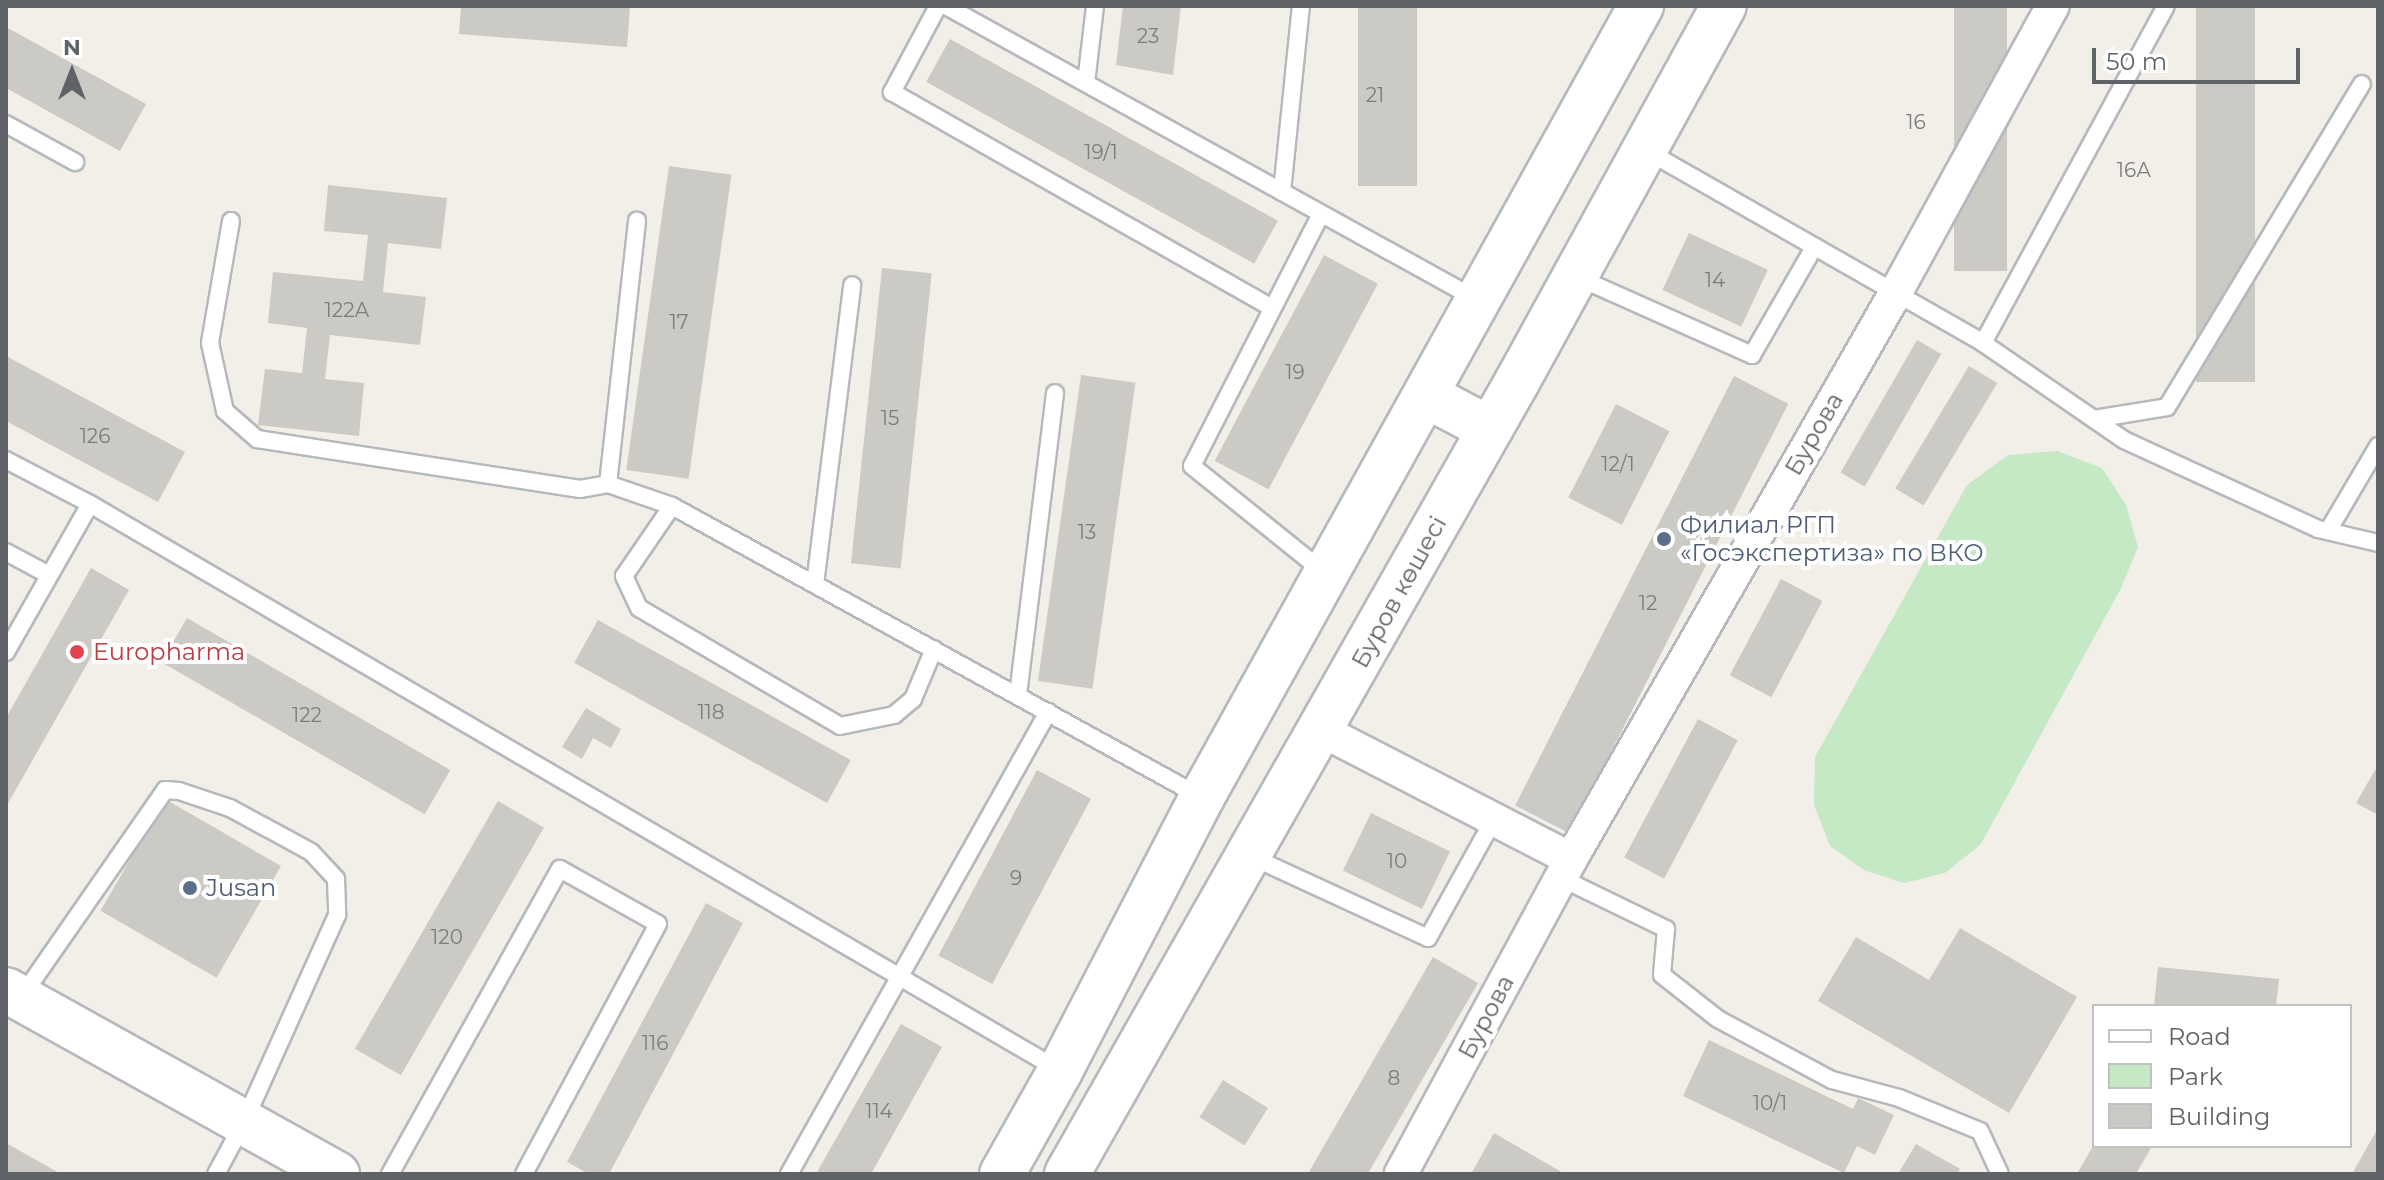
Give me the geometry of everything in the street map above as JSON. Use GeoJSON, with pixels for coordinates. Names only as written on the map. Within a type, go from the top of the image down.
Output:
{"type":"FeatureCollection","features":[{"type":"Feature","properties":{"kind":"main road"},"geometry":{"type":"LineString","coordinates":[[1002,1174],[1060,1071],[1202,797],[1328,576],[1641,6]]}},
{"type":"Feature","properties":{"kind":"main road","name":"Буров көшесі"},"geometry":{"type":"LineString","coordinates":[[1067,1174],[1576,277],[1724,6]]}},
{"type":"Feature","properties":{"kind":"main road"},"geometry":{"type":"LineString","coordinates":[[1427,396],[1490,429]]}},
{"type":"Feature","properties":{"kind":"main road"},"geometry":{"type":"LineString","coordinates":[[13,994],[337,1174]]}},
{"type":"Feature","properties":{"kind":"street","name":"Бурова"},"geometry":{"type":"LineString","coordinates":[[1401,1174],[1566,868],[1895,294],[2053,6]]}},
{"type":"Feature","properties":{"kind":"street"},"geometry":{"type":"LineString","coordinates":[[1321,730],[1494,819],[1566,868]]}},
{"type":"Feature","properties":{"kind":"lane"},"geometry":{"type":"LineString","coordinates":[[938,6],[892,92],[1271,307]]}},
{"type":"Feature","properties":{"kind":"lane"},"geometry":{"type":"LineString","coordinates":[[946,6],[1477,300]]}},
{"type":"Feature","properties":{"kind":"lane"},"geometry":{"type":"LineString","coordinates":[[1086,83],[1095,6]]}},
{"type":"Feature","properties":{"kind":"lane"},"geometry":{"type":"LineString","coordinates":[[1282,192],[1301,6]]}},
{"type":"Feature","properties":{"kind":"lane"},"geometry":{"type":"LineString","coordinates":[[1983,343],[2166,6]]}},
{"type":"Feature","properties":{"kind":"lane"},"geometry":{"type":"LineString","coordinates":[[2094,419],[2167,407],[2362,84]]}},
{"type":"Feature","properties":{"kind":"lane"},"geometry":{"type":"LineString","coordinates":[[6,124],[75,162]]}},
{"type":"Feature","properties":{"kind":"lane"},"geometry":{"type":"LineString","coordinates":[[1646,150],[1983,343],[2124,440],[2328,531],[2378,543]]}},
{"type":"Feature","properties":{"kind":"lane"},"geometry":{"type":"LineString","coordinates":[[1321,214],[1192,466],[1328,576]]}},
{"type":"Feature","properties":{"kind":"lane"},"geometry":{"type":"LineString","coordinates":[[231,221],[210,343],[225,411],[257,439],[580,489],[608,484],[672,506],[1202,797]]}},
{"type":"Feature","properties":{"kind":"lane"},"geometry":{"type":"LineString","coordinates":[[608,484],[637,221]]}},
{"type":"Feature","properties":{"kind":"lane"},"geometry":{"type":"LineString","coordinates":[[1576,277],[1752,355],[1814,247]]}},
{"type":"Feature","properties":{"kind":"lane"},"geometry":{"type":"LineString","coordinates":[[815,584],[852,285]]}},
{"type":"Feature","properties":{"kind":"lane"},"geometry":{"type":"LineString","coordinates":[[1018,695],[1055,393]]}},
{"type":"Feature","properties":{"kind":"lane"},"geometry":{"type":"LineString","coordinates":[[2328,531],[2378,446]]}},
{"type":"Feature","properties":{"kind":"lane"},"geometry":{"type":"LineString","coordinates":[[6,460],[90,504],[1060,1071]]}},
{"type":"Feature","properties":{"kind":"lane"},"geometry":{"type":"LineString","coordinates":[[6,652],[90,504]]}},
{"type":"Feature","properties":{"kind":"lane"},"geometry":{"type":"LineString","coordinates":[[672,506],[624,576],[639,608],[840,726],[894,715],[913,699],[934,649]]}},
{"type":"Feature","properties":{"kind":"lane"},"geometry":{"type":"LineString","coordinates":[[6,552],[49,575]]}},
{"type":"Feature","properties":{"kind":"lane"},"geometry":{"type":"LineString","coordinates":[[789,1174],[1048,712]]}},
{"type":"Feature","properties":{"kind":"lane"},"geometry":{"type":"LineString","coordinates":[[13,994],[165,790],[179,791],[230,808],[311,852],[336,879],[337,915],[244,1122],[216,1174]]}},
{"type":"Feature","properties":{"kind":"lane"},"geometry":{"type":"LineString","coordinates":[[1249,855],[1428,938],[1494,819]]}},
{"type":"Feature","properties":{"kind":"lane"},"geometry":{"type":"LineString","coordinates":[[1566,868],[1666,929],[1662,975],[1718,1019],[1832,1080],[1899,1098],[1980,1131],[2000,1174]]}},
{"type":"Feature","properties":{"kind":"lane"},"geometry":{"type":"LineString","coordinates":[[390,1174],[560,869],[658,924],[524,1174]]}},
{"type":"Feature","properties":{"kind":"green space"},"geometry":{"type":"Polygon","coordinates":[[[2057,451],[2102,468],[2126,505],[2138,547],[2121,588],[1981,844],[1945,873],[1904,883],[1864,870],[1830,846],[1814,805],[1815,757],[1967,485],[2008,455],[2057,451]]]}},
{"type":"Feature","properties":{"kind":"building"},"geometry":{"type":"Polygon","coordinates":[[[461,6],[630,6],[627,47],[459,34],[461,6]]]}},
{"type":"Feature","properties":{"kind":"building"},"geometry":{"type":"Polygon","coordinates":[[[1123,6],[1181,6],[1173,75],[1116,65],[1123,6]]]}},
{"type":"Feature","properties":{"kind":"building"},"geometry":{"type":"Polygon","coordinates":[[[1358,6],[1417,6],[1417,186],[1358,186],[1358,6]]]}},
{"type":"Feature","properties":{"kind":"building"},"geometry":{"type":"Polygon","coordinates":[[[1954,6],[2007,6],[2007,271],[1954,271],[1954,6]]]}},
{"type":"Feature","properties":{"kind":"building"},"geometry":{"type":"Polygon","coordinates":[[[2196,6],[2255,6],[2255,382],[2196,382],[2196,6]]]}},
{"type":"Feature","properties":{"kind":"building"},"geometry":{"type":"Polygon","coordinates":[[[6,27],[146,104],[120,151],[6,88],[6,27]]]}},
{"type":"Feature","properties":{"kind":"building"},"geometry":{"type":"Polygon","coordinates":[[[950,39],[1278,221],[1254,264],[926,82],[950,39]]]}},
{"type":"Feature","properties":{"kind":"building"},"geometry":{"type":"Polygon","coordinates":[[[669,166],[731,175],[689,479],[626,470],[669,166]]]}},
{"type":"Feature","properties":{"kind":"building"},"geometry":{"type":"Polygon","coordinates":[[[328,185],[447,198],[441,249],[388,243],[383,292],[426,297],[420,345],[330,335],[325,379],[364,383],[359,436],[258,425],[265,369],[302,373],[307,328],[268,323],[273,272],[363,281],[368,235],[324,231],[328,185]]]}},
{"type":"Feature","properties":{"kind":"building"},"geometry":{"type":"Polygon","coordinates":[[[1689,233],[1768,270],[1741,327],[1662,290],[1689,233]]]}},
{"type":"Feature","properties":{"kind":"building"},"geometry":{"type":"Polygon","coordinates":[[[1324,255],[1378,284],[1268,489],[1215,461],[1324,255]]]}},
{"type":"Feature","properties":{"kind":"building"},"geometry":{"type":"Polygon","coordinates":[[[882,268],[932,273],[901,569],[851,563],[882,268]]]}},
{"type":"Feature","properties":{"kind":"building"},"geometry":{"type":"Polygon","coordinates":[[[1917,340],[1941,354],[1865,487],[1840,473],[1917,340]]]}},
{"type":"Feature","properties":{"kind":"building"},"geometry":{"type":"Polygon","coordinates":[[[6,356],[185,452],[158,502],[6,421],[6,356]]]}},
{"type":"Feature","properties":{"kind":"building"},"geometry":{"type":"Polygon","coordinates":[[[1969,366],[1997,383],[1924,506],[1895,489],[1969,366]]]}},
{"type":"Feature","properties":{"kind":"building"},"geometry":{"type":"Polygon","coordinates":[[[1081,375],[1135,383],[1092,689],[1038,681],[1081,375]]]}},
{"type":"Feature","properties":{"kind":"building"},"geometry":{"type":"Polygon","coordinates":[[[1734,376],[1788,404],[1570,833],[1515,805],[1734,376]]]}},
{"type":"Feature","properties":{"kind":"building"},"geometry":{"type":"Polygon","coordinates":[[[1616,404],[1669,431],[1622,525],[1568,498],[1616,404]]]}},
{"type":"Feature","properties":{"kind":"building"},"geometry":{"type":"Polygon","coordinates":[[[91,568],[129,590],[6,807],[6,718],[91,568]]]}},
{"type":"Feature","properties":{"kind":"building"},"geometry":{"type":"Polygon","coordinates":[[[1781,579],[1822,601],[1771,697],[1730,675],[1781,579]]]}},
{"type":"Feature","properties":{"kind":"building"},"geometry":{"type":"Polygon","coordinates":[[[187,618],[450,770],[425,814],[161,662],[187,618]]]}},
{"type":"Feature","properties":{"kind":"building"},"geometry":{"type":"Polygon","coordinates":[[[598,620],[851,760],[827,803],[574,663],[598,620]]]}},
{"type":"Feature","properties":{"kind":"building"},"geometry":{"type":"Polygon","coordinates":[[[586,708],[621,729],[611,748],[593,738],[582,759],[562,747],[586,708]]]}},
{"type":"Feature","properties":{"kind":"building"},"geometry":{"type":"Polygon","coordinates":[[[1698,719],[1738,740],[1664,879],[1624,858],[1698,719]]]}},
{"type":"Feature","properties":{"kind":"building"},"geometry":{"type":"Polygon","coordinates":[[[2378,765],[2378,815],[2356,803],[2378,765]]]}},
{"type":"Feature","properties":{"kind":"building"},"geometry":{"type":"Polygon","coordinates":[[[1037,770],[1091,799],[992,984],[938,955],[1037,770]]]}},
{"type":"Feature","properties":{"kind":"building","name":"Jusan"},"geometry":{"type":"Polygon","coordinates":[[[165,799],[281,866],[217,978],[100,911],[165,799]]]}},
{"type":"Feature","properties":{"kind":"building"},"geometry":{"type":"Polygon","coordinates":[[[498,801],[544,827],[401,1075],[355,1049],[498,801]]]}},
{"type":"Feature","properties":{"kind":"building"},"geometry":{"type":"Polygon","coordinates":[[[1371,813],[1450,852],[1422,909],[1343,871],[1371,813]]]}},
{"type":"Feature","properties":{"kind":"building"},"geometry":{"type":"Polygon","coordinates":[[[706,903],[743,923],[609,1174],[589,1174],[567,1162],[706,903]]]}},
{"type":"Feature","properties":{"kind":"building"},"geometry":{"type":"Polygon","coordinates":[[[1960,928],[2077,997],[2009,1113],[1818,1001],[1856,937],[1929,980],[1960,928]]]}},
{"type":"Feature","properties":{"kind":"building"},"geometry":{"type":"Polygon","coordinates":[[[1433,957],[1478,983],[1368,1174],[1308,1173],[1433,957]]]}},
{"type":"Feature","properties":{"kind":"building"},"geometry":{"type":"Polygon","coordinates":[[[2158,967],[2279,979],[2276,1004],[2154,1004],[2158,967]]]}},
{"type":"Feature","properties":{"kind":"building"},"geometry":{"type":"Polygon","coordinates":[[[901,1024],[942,1047],[871,1174],[816,1174],[901,1024]]]}},
{"type":"Feature","properties":{"kind":"building"},"geometry":{"type":"Polygon","coordinates":[[[1709,1040],[1853,1109],[1858,1098],[1894,1115],[1875,1155],[1857,1146],[1844,1173],[1683,1096],[1709,1040]]]}},
{"type":"Feature","properties":{"kind":"building"},"geometry":{"type":"Polygon","coordinates":[[[1223,1080],[1268,1108],[1245,1145],[1200,1117],[1223,1080]]]}},
{"type":"Feature","properties":{"kind":"building"},"geometry":{"type":"Polygon","coordinates":[[[2378,1128],[2378,1174],[2352,1174],[2378,1128]]]}},
{"type":"Feature","properties":{"kind":"building"},"geometry":{"type":"Polygon","coordinates":[[[1494,1133],[1565,1174],[1471,1174],[1494,1133]]]}},
{"type":"Feature","properties":{"kind":"building"},"geometry":{"type":"Polygon","coordinates":[[[6,1143],[61,1174],[6,1174],[6,1143]]]}},
{"type":"Feature","properties":{"kind":"building"},"geometry":{"type":"Polygon","coordinates":[[[1916,1144],[1960,1169],[1957,1174],[1898,1174],[1916,1144]]]}},
{"type":"Feature","properties":{"kind":"building"},"geometry":{"type":"Polygon","coordinates":[[[2092,1148],[2151,1148],[2136,1174],[2077,1174],[2092,1148]]]}},
{"type":"Feature","properties":{"kind":"place","name":"Филиал РГП «Госэкспертиза» по ВКО"},"geometry":{"type":"Point","coordinates":[1664,539]}},
{"type":"Feature","properties":{"kind":"place","name":"Europharma"},"geometry":{"type":"Point","coordinates":[77,652]}},
{"type":"Feature","properties":{"kind":"place","name":"Jusan"},"geometry":{"type":"Point","coordinates":[190,888]}}]}
